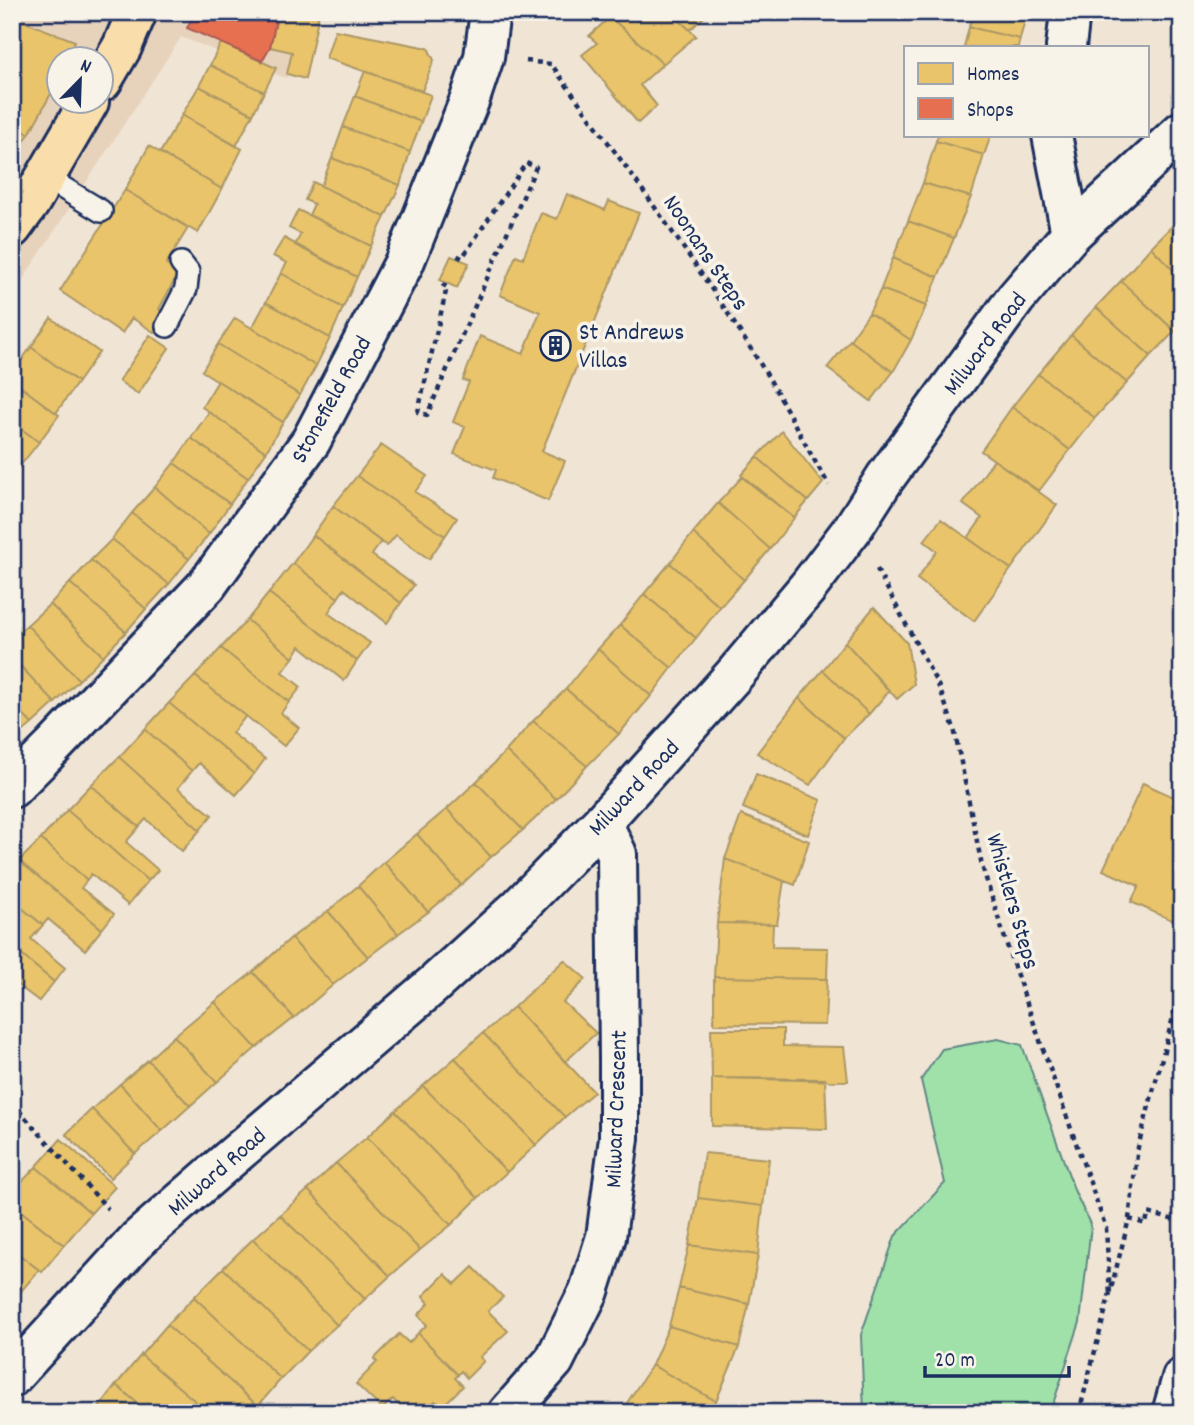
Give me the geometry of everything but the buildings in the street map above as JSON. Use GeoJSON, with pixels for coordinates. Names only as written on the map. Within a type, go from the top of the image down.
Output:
{"type":"FeatureCollection","features":[{"type":"Feature","properties":{"kind":"main road"},"geometry":{"type":"LineString","coordinates":[[116,57],[137,12]]}},
{"type":"Feature","properties":{"kind":"main road"},"geometry":{"type":"LineString","coordinates":[[12,228],[81,116]]}},
{"type":"Feature","properties":{"kind":"street","name":"Stonefield Road"},"geometry":{"type":"LineString","coordinates":[[12,788],[207,585],[311,441],[404,263],[470,99],[484,57],[490,12]]}},
{"type":"Feature","properties":{"kind":"street"},"geometry":{"type":"LineString","coordinates":[[1066,46],[1070,12]]}},
{"type":"Feature","properties":{"kind":"street","name":"Milward Road"},"geometry":{"type":"LineString","coordinates":[[12,1377],[138,1239],[433,985],[519,907],[601,822],[734,676],[808,587],[1016,298],[1071,234],[1182,131]]}},
{"type":"Feature","properties":{"kind":"street"},"geometry":{"type":"LineString","coordinates":[[1052,136],[1071,234]]}},
{"type":"Feature","properties":{"kind":"street","name":"Milward Crescent"},"geometry":{"type":"LineString","coordinates":[[508,1413],[554,1361],[589,1291],[606,1237],[619,1138],[617,853],[601,822]]}},
{"type":"Feature","properties":{"kind":"street"},"geometry":{"type":"LineString","coordinates":[[1172,1413],[1182,1378]]}},
{"type":"Feature","properties":{"kind":"lane"},"geometry":{"type":"LineString","coordinates":[[45,177],[101,211]]}},
{"type":"Feature","properties":{"kind":"lane"},"geometry":{"type":"LineString","coordinates":[[167,326],[186,289],[188,272],[181,263]]}},
{"type":"Feature","properties":{"kind":"path","name":"Noonans Steps"},"geometry":{"type":"LineString","coordinates":[[484,57],[551,64],[719,299],[763,368],[853,528]]}},
{"type":"Feature","properties":{"kind":"path"},"geometry":{"type":"LineString","coordinates":[[447,287],[418,412],[426,415],[536,167],[526,163],[462,258]]}},
{"type":"Feature","properties":{"kind":"path","name":"Whistlers Steps"},"geometry":{"type":"LineString","coordinates":[[853,528],[940,687],[954,728],[982,866],[1012,961],[1105,1228],[1110,1295]]}},
{"type":"Feature","properties":{"kind":"path"},"geometry":{"type":"LineString","coordinates":[[1079,1413],[1129,1219],[1138,1147],[1182,984]]}},
{"type":"Feature","properties":{"kind":"path"},"geometry":{"type":"LineString","coordinates":[[12,1103],[138,1239]]}},
{"type":"Feature","properties":{"kind":"path"},"geometry":{"type":"LineString","coordinates":[[1129,1219],[1146,1224],[1148,1213],[1182,1222]]}},
{"type":"Feature","properties":{"kind":"shaded area"},"geometry":{"type":"Polygon","coordinates":[[[12,12],[316,12],[286,78],[181,37],[12,296],[12,12]]]}},
{"type":"Feature","properties":{"kind":"green space"},"geometry":{"type":"Polygon","coordinates":[[[998,1039],[1022,1045],[1075,1192],[1091,1226],[1080,1322],[1050,1413],[864,1413],[861,1335],[895,1236],[945,1183],[921,1080],[942,1049],[998,1039]]]}},
{"type":"Feature","properties":{"kind":"place","name":"St Andrews Villas"},"geometry":{"type":"Point","coordinates":[556,345]}}]}
